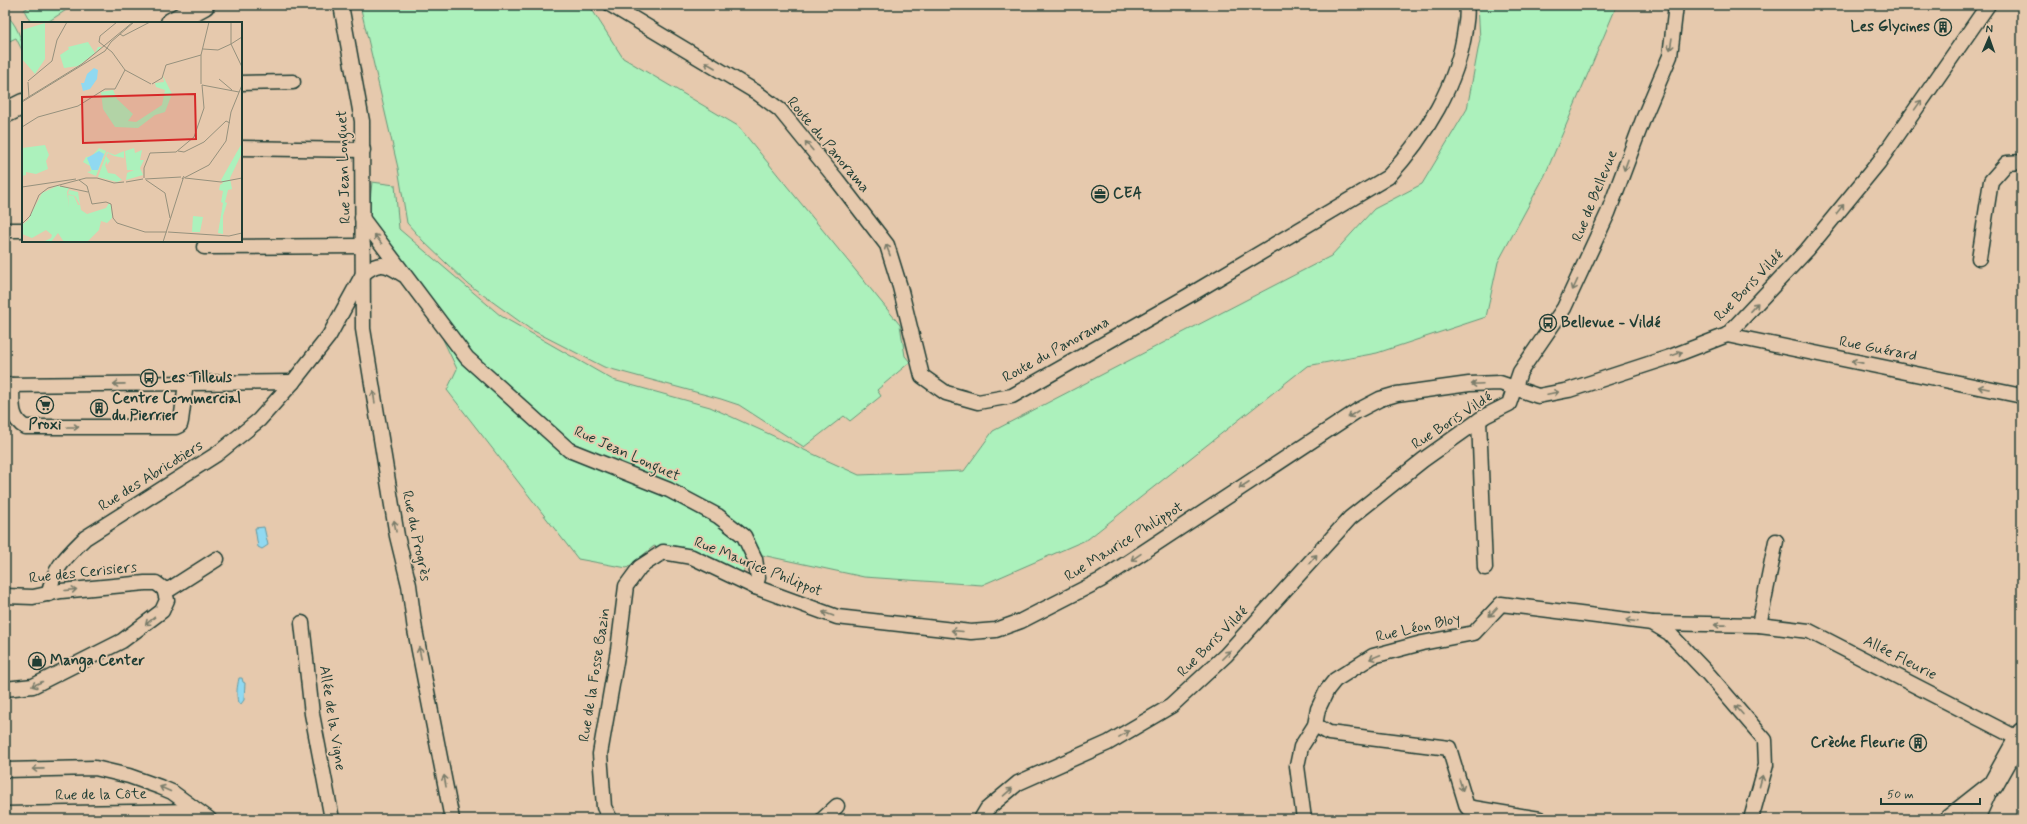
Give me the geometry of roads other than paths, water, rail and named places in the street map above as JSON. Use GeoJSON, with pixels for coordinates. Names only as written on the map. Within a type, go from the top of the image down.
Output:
{"type":"FeatureCollection","features":[{"type":"Feature","properties":{"kind":"main road"},"geometry":{"type":"LineString","coordinates":[[173,22],[204,5]]}},
{"type":"Feature","properties":{"kind":"main road"},"geometry":{"type":"LineString","coordinates":[[5,113],[22,104]]}},
{"type":"Feature","properties":{"kind":"main road"},"geometry":{"type":"LineString","coordinates":[[1959,817],[1993,785],[2021,736]]}},
{"type":"Feature","properties":{"kind":"street","name":"Rue Jean Longuet"},"geometry":{"type":"LineString","coordinates":[[342,5],[362,121],[363,252]]}},
{"type":"Feature","properties":{"kind":"street","name":"Route du Panorama"},"geometry":{"type":"LineString","coordinates":[[611,5],[756,92],[780,110],[887,245],[900,287],[922,376],[946,393],[978,402],[1012,396],[1188,296],[1388,177],[1410,153],[1454,79],[1463,46],[1467,11],[1466,5]]}},
{"type":"Feature","properties":{"kind":"street","name":"Rue de Bellevue"},"geometry":{"type":"LineString","coordinates":[[1515,389],[1520,372],[1564,308],[1608,214],[1644,117],[1670,56],[1676,5]]}},
{"type":"Feature","properties":{"kind":"street","name":"Rue Boris Vildé"},"geometry":{"type":"LineString","coordinates":[[981,819],[987,810],[1018,783],[1108,744],[1171,706],[1226,655],[1350,518],[1423,460],[1479,420],[1509,404],[1515,389],[1538,396],[1569,390],[1670,357],[1727,336],[1807,250],[1879,162],[1988,5]]}},
{"type":"Feature","properties":{"kind":"street"},"geometry":{"type":"LineString","coordinates":[[242,82],[294,82]]}},
{"type":"Feature","properties":{"kind":"street"},"geometry":{"type":"LineString","coordinates":[[242,148],[363,150]]}},
{"type":"Feature","properties":{"kind":"street"},"geometry":{"type":"LineString","coordinates":[[1979,258],[1991,181],[2007,163],[2022,162]]}},
{"type":"Feature","properties":{"kind":"street","name":"Rue Jean Longuet"},"geometry":{"type":"LineString","coordinates":[[362,218],[467,358],[569,450],[669,490],[718,516],[744,536],[755,559],[758,578],[755,587]]}},
{"type":"Feature","properties":{"kind":"street"},"geometry":{"type":"LineString","coordinates":[[5,230],[22,230]]}},
{"type":"Feature","properties":{"kind":"street"},"geometry":{"type":"LineString","coordinates":[[204,247],[363,252],[394,259]]}},
{"type":"Feature","properties":{"kind":"street","name":"Rue du Progrès"},"geometry":{"type":"LineString","coordinates":[[363,252],[363,329],[386,479],[397,536],[409,585],[415,630],[452,819]]}},
{"type":"Feature","properties":{"kind":"street"},"geometry":{"type":"LineString","coordinates":[[363,274],[371,267],[381,264],[393,267],[409,280]]}},
{"type":"Feature","properties":{"kind":"street","name":"Rue des Abricotiers"},"geometry":{"type":"LineString","coordinates":[[48,594],[51,580],[67,556],[85,538],[217,454],[259,420],[293,382],[334,328],[363,274]]}},
{"type":"Feature","properties":{"kind":"street"},"geometry":{"type":"LineString","coordinates":[[345,309],[363,312]]}},
{"type":"Feature","properties":{"kind":"street"},"geometry":{"type":"LineString","coordinates":[[334,328],[346,318],[363,312]]}},
{"type":"Feature","properties":{"kind":"street","name":"Rue Guérard"},"geometry":{"type":"LineString","coordinates":[[1727,336],[2022,396]]}},
{"type":"Feature","properties":{"kind":"street"},"geometry":{"type":"LineString","coordinates":[[186,384],[181,421],[180,425],[176,427],[25,427],[16,420],[8,385],[293,382]]}},
{"type":"Feature","properties":{"kind":"street","name":"Rue Maurice Philippot"},"geometry":{"type":"LineString","coordinates":[[663,552],[692,557],[755,587],[837,617],[971,632],[996,630],[1021,621],[1101,580],[1357,411],[1380,399],[1397,394],[1479,384],[1500,383],[1515,389]]}},
{"type":"Feature","properties":{"kind":"street"},"geometry":{"type":"LineString","coordinates":[[1479,420],[1485,568]]}},
{"type":"Feature","properties":{"kind":"street"},"geometry":{"type":"LineString","coordinates":[[1759,625],[1776,541]]}},
{"type":"Feature","properties":{"kind":"street","name":"Rue de la Fosse Bazin"},"geometry":{"type":"LineString","coordinates":[[610,819],[604,807],[600,754],[618,650],[626,586],[640,567],[663,552]]}},
{"type":"Feature","properties":{"kind":"street"},"geometry":{"type":"LineString","coordinates":[[5,689],[33,686],[122,642],[162,611],[167,600],[164,589],[170,589],[217,558]]}},
{"type":"Feature","properties":{"kind":"street","name":"Rue des Cerisiers"},"geometry":{"type":"LineString","coordinates":[[5,596],[33,597],[48,594],[156,583],[164,589]]}},
{"type":"Feature","properties":{"kind":"street","name":"Rue Léon Bloy"},"geometry":{"type":"LineString","coordinates":[[1315,725],[1318,709],[1327,690],[1335,680],[1373,656],[1422,643],[1474,633],[1501,604],[1652,623],[1669,632],[1709,675],[1765,740],[1766,765],[1751,819]]}},
{"type":"Feature","properties":{"kind":"street","name":"Allée de la Vigne"},"geometry":{"type":"LineString","coordinates":[[302,622],[312,714],[332,819]]}},
{"type":"Feature","properties":{"kind":"street","name":"Allée Fleurie"},"geometry":{"type":"LineString","coordinates":[[1652,623],[1759,625],[1809,631],[2021,736]]}},
{"type":"Feature","properties":{"kind":"street"},"geometry":{"type":"LineString","coordinates":[[1304,819],[1297,766],[1301,747],[1315,725],[1329,733],[1450,748],[1467,807],[1540,819]]}},
{"type":"Feature","properties":{"kind":"street"},"geometry":{"type":"LineString","coordinates":[[5,770],[95,768],[129,776],[172,792],[209,819]]}},
{"type":"Feature","properties":{"kind":"street"},"geometry":{"type":"LineString","coordinates":[[1977,819],[1993,785]]}},
{"type":"Feature","properties":{"kind":"street"},"geometry":{"type":"LineString","coordinates":[[824,819],[837,806]]}},
{"type":"Feature","properties":{"kind":"street","name":"Rue de la Côte"},"geometry":{"type":"LineString","coordinates":[[5,814],[197,811]]}},
{"type":"Feature","properties":{"kind":"water"},"geometry":{"type":"Polygon","coordinates":[[[264,527],[268,545],[262,549],[258,547],[255,528],[264,527]]]}},
{"type":"Feature","properties":{"kind":"water"},"geometry":{"type":"Polygon","coordinates":[[[239,678],[242,678],[243,682],[245,683],[244,700],[241,704],[238,703],[237,696],[239,678]]]}},
{"type":"Feature","properties":{"kind":"place","name":"Les Glycines"},"geometry":{"type":"Point","coordinates":[1943,27]}},
{"type":"Feature","properties":{"kind":"place","name":"CEA"},"geometry":{"type":"Point","coordinates":[1100,194]}},
{"type":"Feature","properties":{"kind":"place","name":"Bellevue - Vildé"},"geometry":{"type":"Point","coordinates":[1548,323]}},
{"type":"Feature","properties":{"kind":"place","name":"Les Tilleuls"},"geometry":{"type":"Point","coordinates":[149,378]}},
{"type":"Feature","properties":{"kind":"place","name":"Proxi"},"geometry":{"type":"Point","coordinates":[45,405]}},
{"type":"Feature","properties":{"kind":"place","name":"Centre Commercial du Pierrier"},"geometry":{"type":"Point","coordinates":[99,408]}},
{"type":"Feature","properties":{"kind":"place","name":"Manga Center"},"geometry":{"type":"Point","coordinates":[37,661]}},
{"type":"Feature","properties":{"kind":"place","name":"Crèche Fleurie"},"geometry":{"type":"Point","coordinates":[1918,743]}}]}
